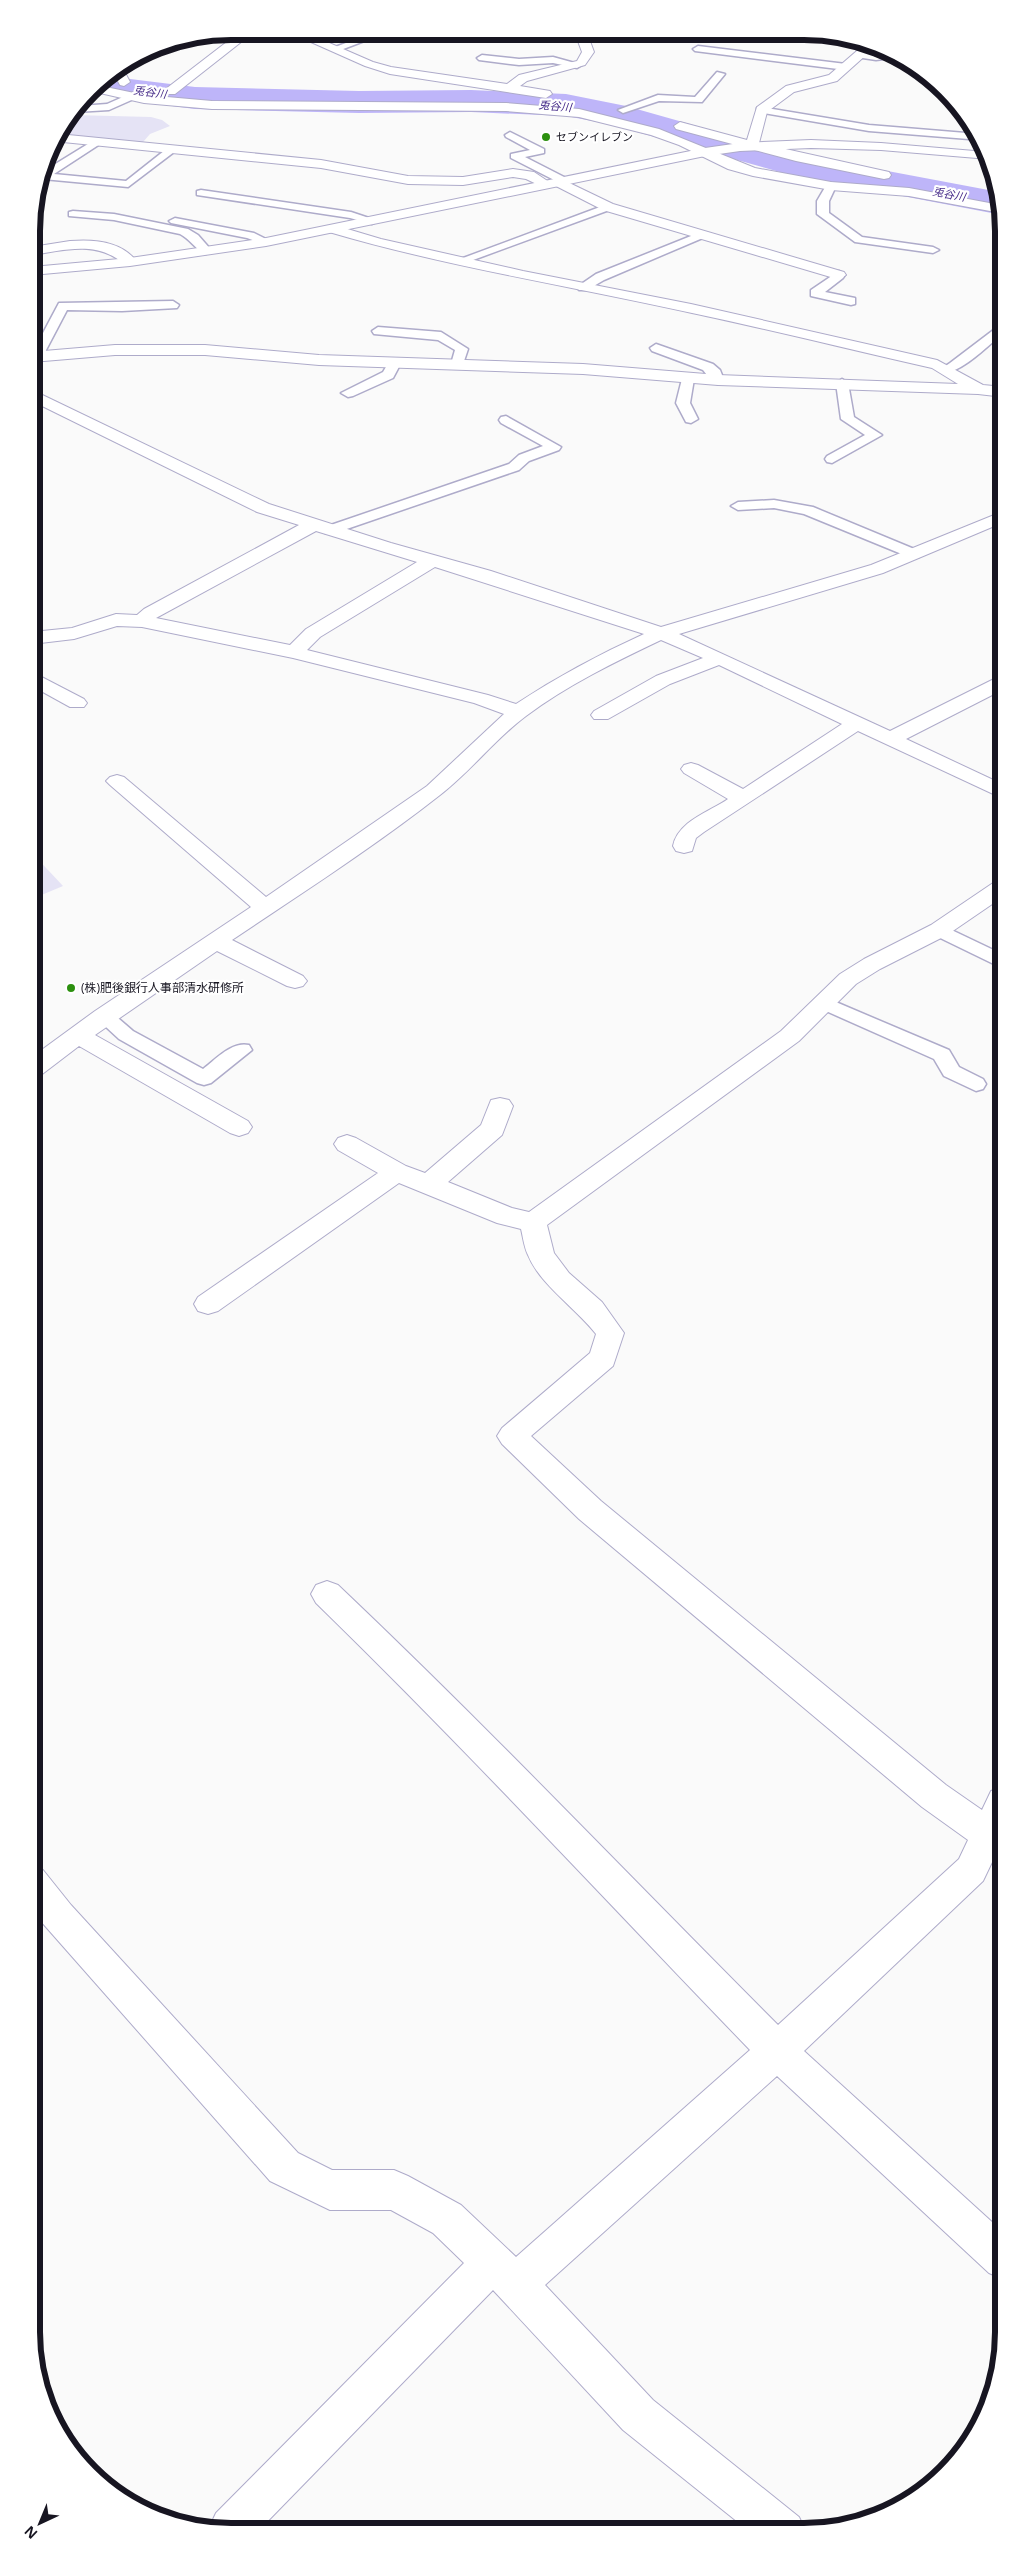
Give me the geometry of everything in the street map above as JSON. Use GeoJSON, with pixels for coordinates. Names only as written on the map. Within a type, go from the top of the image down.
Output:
{"type":"FeatureCollection","features":[{"type":"Feature","properties":{"kind":"street"},"geometry":{"type":"LineString","coordinates":[[171,91],[236,40]]}},
{"type":"Feature","properties":{"kind":"street"},"geometry":{"type":"LineString","coordinates":[[115,79],[171,91],[251,96],[557,97],[390,70],[335,49],[318,40]]}},
{"type":"Feature","properties":{"kind":"street"},"geometry":{"type":"LineString","coordinates":[[510,88],[523,78],[577,65],[587,56],[588,52],[583,40]]}},
{"type":"Feature","properties":{"kind":"street"},"geometry":{"type":"LineString","coordinates":[[749,146],[761,110],[790,89],[833,78],[865,50]]}},
{"type":"Feature","properties":{"kind":"street"},"geometry":{"type":"LineString","coordinates":[[121,75],[124,82]]}},
{"type":"Feature","properties":{"kind":"street"},"geometry":{"type":"LineString","coordinates":[[102,90],[132,96],[212,105],[539,108],[599,116],[655,132],[705,152],[733,166],[753,172],[831,186],[908,192],[993,208]]}},
{"type":"Feature","properties":{"kind":"street"},"geometry":{"type":"LineString","coordinates":[[609,107],[749,146],[813,161],[991,196]]}},
{"type":"Feature","properties":{"kind":"street"},"geometry":{"type":"LineString","coordinates":[[64,139],[321,164],[408,180],[463,181],[513,173],[556,182],[608,208],[839,275]]}},
{"type":"Feature","properties":{"kind":"street"},"geometry":{"type":"LineString","coordinates":[[40,270],[130,262],[266,242],[722,149],[815,143],[853,144],[979,155]]}},
{"type":"Feature","properties":{"kind":"street"},"geometry":{"type":"LineString","coordinates":[[334,229],[378,242],[460,261],[729,316],[937,365],[974,384],[978,389]]}},
{"type":"Feature","properties":{"kind":"street"},"geometry":{"type":"LineString","coordinates":[[40,250],[91,245],[112,249],[123,254],[130,262]]}},
{"type":"Feature","properties":{"kind":"street"},"geometry":{"type":"LineString","coordinates":[[40,356],[115,350],[205,350],[319,360],[583,369],[688,379],[842,383],[995,391]]}},
{"type":"Feature","properties":{"kind":"street"},"geometry":{"type":"LineString","coordinates":[[40,399],[263,508],[661,633],[720,658],[858,722],[995,789]]}},
{"type":"Feature","properties":{"kind":"street"},"geometry":{"type":"LineString","coordinates":[[40,1063],[104,1016],[266,907],[434,790],[518,712],[551,690],[614,655],[661,633],[878,569],[995,520]]}},
{"type":"Feature","properties":{"kind":"street"},"geometry":{"type":"LineString","coordinates":[[142,621],[151,613],[322,527]]}},
{"type":"Feature","properties":{"kind":"street"},"geometry":{"type":"LineString","coordinates":[[294,652],[313,633],[433,560]]}},
{"type":"Feature","properties":{"kind":"street"},"geometry":{"type":"LineString","coordinates":[[40,637],[74,633],[116,620],[142,621],[294,652],[481,699],[518,712]]}},
{"type":"Feature","properties":{"kind":"street"},"geometry":{"type":"LineString","coordinates":[[602,715],[663,680],[720,658]]}},
{"type":"Feature","properties":{"kind":"street"},"geometry":{"type":"LineString","coordinates":[[40,682],[77,703]]}},
{"type":"Feature","properties":{"kind":"street"},"geometry":{"type":"LineString","coordinates":[[891,738],[995,686]]}},
{"type":"Feature","properties":{"kind":"street"},"geometry":{"type":"LineString","coordinates":[[684,846],[686,836],[696,826],[743,798],[858,722]]}},
{"type":"Feature","properties":{"kind":"street"},"geometry":{"type":"LineString","coordinates":[[691,769],[743,798]]}},
{"type":"Feature","properties":{"kind":"street"},"geometry":{"type":"LineString","coordinates":[[117,781],[245,892],[266,907]]}},
{"type":"Feature","properties":{"kind":"street"},"geometry":{"type":"LineString","coordinates":[[348,1144],[397,1172],[506,1216],[533,1222],[790,1036],[848,979],[939,930],[995,892]]}},
{"type":"Feature","properties":{"kind":"street"},"geometry":{"type":"LineString","coordinates":[[216,941],[296,981]]}},
{"type":"Feature","properties":{"kind":"street"},"geometry":{"type":"LineString","coordinates":[[77,1035],[240,1127]]}},
{"type":"Feature","properties":{"kind":"street"},"geometry":{"type":"LineString","coordinates":[[428,1185],[493,1129],[500,1106]]}},
{"type":"Feature","properties":{"kind":"street"},"geometry":{"type":"LineString","coordinates":[[208,1304],[397,1172]]}},
{"type":"Feature","properties":{"kind":"street"},"geometry":{"type":"LineString","coordinates":[[237,2523],[505,2272],[777,2051],[971,1870],[995,1840],[934,1796],[590,1510],[512,1436],[603,1358],[610,1333],[592,1309],[559,1280],[541,1255],[533,1222]]}},
{"type":"Feature","properties":{"kind":"street"},"geometry":{"type":"LineString","coordinates":[[327,1594],[432,1694],[597,1868],[777,2051],[995,2252]]}},
{"type":"Feature","properties":{"kind":"street"},"geometry":{"type":"LineString","coordinates":[[40,1894],[58,1917],[284,2167],[330,2190],[394,2190],[447,2219],[505,2272],[638,2415],[773,2523]]}},
{"type":"Feature","properties":{"kind":"lane"},"geometry":{"type":"LineString","coordinates":[[335,49],[361,40]]}},
{"type":"Feature","properties":{"kind":"lane"},"geometry":{"type":"LineString","coordinates":[[698,49],[846,67]]}},
{"type":"Feature","properties":{"kind":"lane"},"geometry":{"type":"LineString","coordinates":[[859,56],[880,57]]}},
{"type":"Feature","properties":{"kind":"lane"},"geometry":{"type":"LineString","coordinates":[[482,58],[519,62],[553,60],[577,65]]}},
{"type":"Feature","properties":{"kind":"lane"},"geometry":{"type":"LineString","coordinates":[[623,110],[658,98],[698,100],[720,74]]}},
{"type":"Feature","properties":{"kind":"lane"},"geometry":{"type":"LineString","coordinates":[[84,109],[109,107],[132,96]]}},
{"type":"Feature","properties":{"kind":"lane"},"geometry":{"type":"LineString","coordinates":[[761,110],[869,128],[969,137]]}},
{"type":"Feature","properties":{"kind":"lane"},"geometry":{"type":"LineString","coordinates":[[510,134],[540,151],[515,156],[556,182]]}},
{"type":"Feature","properties":{"kind":"lane"},"geometry":{"type":"LineString","coordinates":[[49,172],[96,142]]}},
{"type":"Feature","properties":{"kind":"lane"},"geometry":{"type":"LineString","coordinates":[[113,195],[173,149]]}},
{"type":"Feature","properties":{"kind":"lane"},"geometry":{"type":"LineString","coordinates":[[48,176],[128,184]]}},
{"type":"Feature","properties":{"kind":"lane"},"geometry":{"type":"LineString","coordinates":[[831,186],[823,201],[823,214],[859,240],[933,250]]}},
{"type":"Feature","properties":{"kind":"lane"},"geometry":{"type":"LineString","coordinates":[[201,193],[351,215],[372,221]]}},
{"type":"Feature","properties":{"kind":"lane"},"geometry":{"type":"LineString","coordinates":[[460,261],[608,208]]}},
{"type":"Feature","properties":{"kind":"lane"},"geometry":{"type":"LineString","coordinates":[[73,214],[114,217],[184,231],[194,237],[206,251]]}},
{"type":"Feature","properties":{"kind":"lane"},"geometry":{"type":"LineString","coordinates":[[153,218],[250,234],[266,242]]}},
{"type":"Feature","properties":{"kind":"lane"},"geometry":{"type":"LineString","coordinates":[[582,287],[600,277],[701,235]]}},
{"type":"Feature","properties":{"kind":"lane"},"geometry":{"type":"LineString","coordinates":[[839,275],[815,293],[851,301]]}},
{"type":"Feature","properties":{"kind":"lane"},"geometry":{"type":"LineString","coordinates":[[40,350],[63,306],[122,308],[173,305]]}},
{"type":"Feature","properties":{"kind":"lane"},"geometry":{"type":"LineString","coordinates":[[378,331],[441,336],[462,349],[457,364]]}},
{"type":"Feature","properties":{"kind":"lane"},"geometry":{"type":"LineString","coordinates":[[947,369],[955,366],[995,334]]}},
{"type":"Feature","properties":{"kind":"lane"},"geometry":{"type":"LineString","coordinates":[[656,348],[708,367],[715,372],[718,380]]}},
{"type":"Feature","properties":{"kind":"lane"},"geometry":{"type":"LineString","coordinates":[[348,394],[388,375],[395,363]]}},
{"type":"Feature","properties":{"kind":"lane"},"geometry":{"type":"LineString","coordinates":[[688,379],[683,403],[691,419]]}},
{"type":"Feature","properties":{"kind":"lane"},"geometry":{"type":"LineString","coordinates":[[832,459],[876,435],[848,419],[842,383]]}},
{"type":"Feature","properties":{"kind":"lane"},"geometry":{"type":"LineString","coordinates":[[322,527],[514,467],[524,458],[554,447],[506,420]]}},
{"type":"Feature","properties":{"kind":"lane"},"geometry":{"type":"LineString","coordinates":[[738,506],[774,504],[808,510],[914,554]]}},
{"type":"Feature","properties":{"kind":"lane"},"geometry":{"type":"LineString","coordinates":[[939,930],[995,958]]}},
{"type":"Feature","properties":{"kind":"lane"},"geometry":{"type":"LineString","coordinates":[[824,1003],[942,1055],[951,1071],[976,1084]]}},
{"type":"Feature","properties":{"kind":"lane"},"geometry":{"type":"LineString","coordinates":[[104,1016],[126,1035],[204,1078],[242,1050]]}},
{"type":"Feature","properties":{"kind":"shaded area"},"geometry":{"type":"Polygon","coordinates":[[[79,115],[151,117],[162,120],[170,126],[150,134],[143,142],[66,136],[79,115]]]}},
{"type":"Feature","properties":{"kind":"shaded area"},"geometry":{"type":"Polygon","coordinates":[[[40,862],[63,886],[40,896],[40,862]]]}},
{"type":"Feature","properties":{"kind":"waterway","name":"兎谷川"},"geometry":{"type":"LineString","coordinates":[[109,84],[126,89],[195,98],[359,102],[471,101],[566,105],[613,114],[787,163],[992,203]]}},
{"type":"Feature","properties":{"kind":"place","name":"セブンイレブン"},"geometry":{"type":"Point","coordinates":[546,137]}},
{"type":"Feature","properties":{"kind":"place","name":"(株)肥後銀行人事部清水研修所"},"geometry":{"type":"Point","coordinates":[71,988]}}]}
